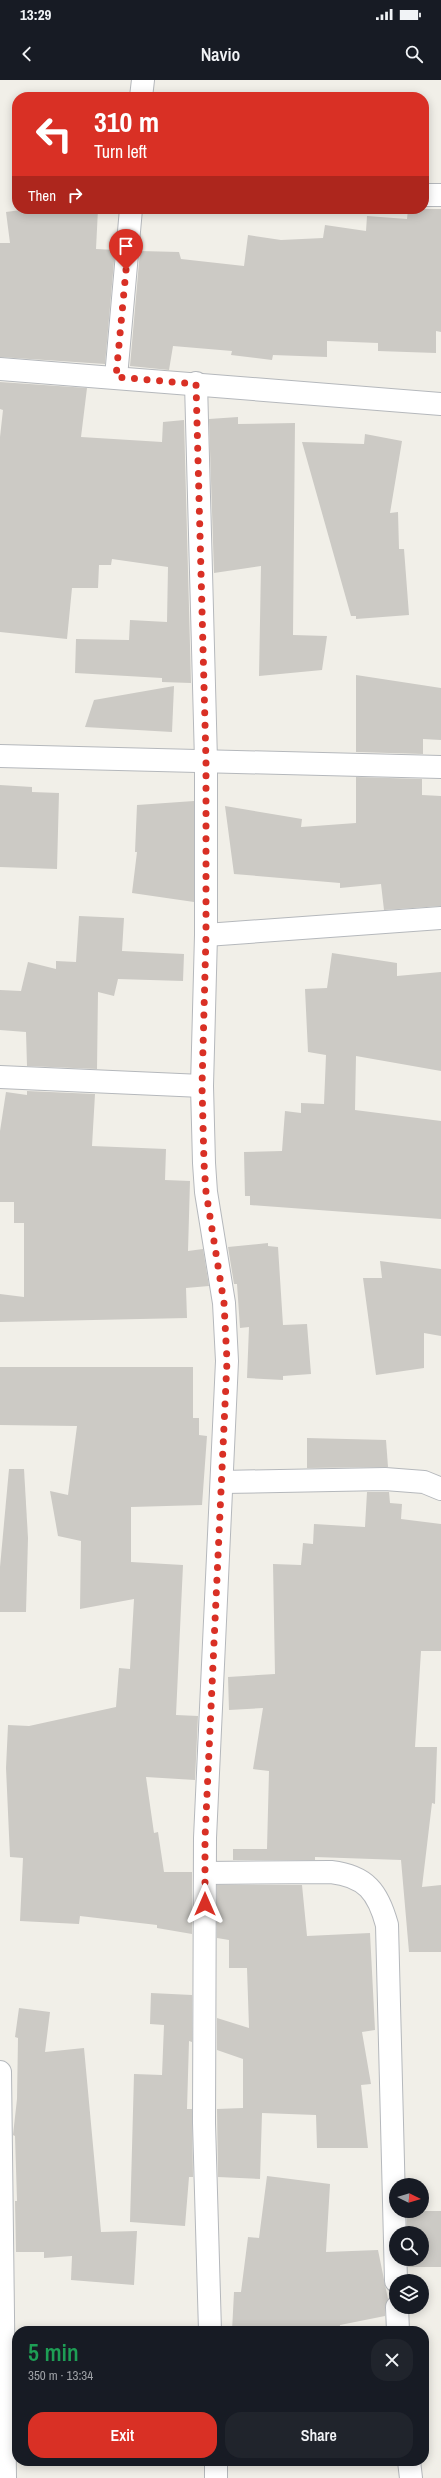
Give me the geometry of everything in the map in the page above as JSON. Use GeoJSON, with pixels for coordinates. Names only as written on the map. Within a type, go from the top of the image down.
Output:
{"type":"FeatureCollection","features":[{"type":"Feature","properties":{"kind":"street"},"geometry":{"type":"LineString","coordinates":[[142,92],[143,80]]}},
{"type":"Feature","properties":{"kind":"street"},"geometry":{"type":"LineString","coordinates":[[429,195],[441,195]]}},
{"type":"Feature","properties":{"kind":"street"},"geometry":{"type":"LineString","coordinates":[[116,377],[132,214]]}},
{"type":"Feature","properties":{"kind":"street"},"geometry":{"type":"LineString","coordinates":[[0,369],[116,377],[441,404]]}},
{"type":"Feature","properties":{"kind":"street"},"geometry":{"type":"LineString","coordinates":[[196,384],[206,761],[206,935],[202,1086],[206,1192],[224,1303],[227,1361],[205,1838],[204,2123],[210,2326]]}},
{"type":"Feature","properties":{"kind":"street"},"geometry":{"type":"LineString","coordinates":[[0,756],[441,767]]}},
{"type":"Feature","properties":{"kind":"street"},"geometry":{"type":"LineString","coordinates":[[206,935],[441,918]]}},
{"type":"Feature","properties":{"kind":"street"},"geometry":{"type":"LineString","coordinates":[[0,1077],[202,1086]]}},
{"type":"Feature","properties":{"kind":"street"},"geometry":{"type":"LineString","coordinates":[[222,1482],[385,1479],[424,1482],[441,1489]]}},
{"type":"Feature","properties":{"kind":"street"},"geometry":{"type":"LineString","coordinates":[[205,1873],[331,1872],[349,1874],[367,1885],[381,1902],[387,1925],[396,2274]]}},
{"type":"Feature","properties":{"kind":"street"},"geometry":{"type":"LineString","coordinates":[[0,2072],[5,2478]]}},
{"type":"Feature","properties":{"kind":"street"},"geometry":{"type":"LineString","coordinates":[[397,2314],[398,2326]]}},
{"type":"Feature","properties":{"kind":"street"},"geometry":{"type":"LineString","coordinates":[[216,2466],[216,2478]]}},
{"type":"Feature","properties":{"kind":"street"},"geometry":{"type":"LineString","coordinates":[[410,2466],[411,2478]]}},
{"type":"Feature","properties":{"kind":"building"},"geometry":{"type":"Polygon","coordinates":[[[429,209],[441,209],[441,332],[436,331],[436,353],[378,351],[378,343],[327,341],[327,357],[273,355],[272,360],[231,355],[232,351],[173,346],[169,370],[130,366],[140,251],[179,252],[181,259],[244,266],[248,235],[281,240],[323,238],[325,225],[366,231],[367,216],[407,219],[408,214],[429,214],[429,209]]]}},
{"type":"Feature","properties":{"kind":"building"},"geometry":{"type":"Polygon","coordinates":[[[12,211],[12,214],[98,214],[96,249],[115,250],[105,364],[0,357],[0,243],[10,243],[6,212],[12,211]]]}},
{"type":"Feature","properties":{"kind":"building"},"geometry":{"type":"Polygon","coordinates":[[[0,382],[87,388],[81,437],[162,442],[163,422],[184,420],[191,683],[162,682],[162,678],[75,673],[76,639],[129,640],[130,620],[167,622],[168,567],[112,559],[111,565],[99,565],[98,588],[72,588],[67,639],[0,632],[0,437],[3,410],[0,409],[0,382]]]}},
{"type":"Feature","properties":{"kind":"building"},"geometry":{"type":"Polygon","coordinates":[[[238,417],[238,424],[295,423],[293,635],[327,636],[322,670],[259,676],[261,566],[214,573],[209,419],[238,417]]]}},
{"type":"Feature","properties":{"kind":"building"},"geometry":{"type":"Polygon","coordinates":[[[365,434],[402,441],[390,513],[398,512],[399,549],[404,549],[409,615],[356,619],[356,616],[351,616],[302,442],[364,444],[365,434]]]}},
{"type":"Feature","properties":{"kind":"building"},"geometry":{"type":"Polygon","coordinates":[[[356,675],[441,688],[441,740],[423,739],[423,754],[356,752],[356,675]]]}},
{"type":"Feature","properties":{"kind":"building"},"geometry":{"type":"Polygon","coordinates":[[[174,686],[172,732],[85,727],[94,700],[174,686]]]}},
{"type":"Feature","properties":{"kind":"building"},"geometry":{"type":"Polygon","coordinates":[[[356,777],[422,779],[422,795],[441,796],[441,906],[384,910],[381,884],[340,888],[340,883],[234,874],[225,806],[302,819],[301,827],[356,823],[356,777]]]}},
{"type":"Feature","properties":{"kind":"building"},"geometry":{"type":"Polygon","coordinates":[[[0,785],[32,787],[32,792],[59,793],[57,869],[0,867],[0,785]]]}},
{"type":"Feature","properties":{"kind":"building"},"geometry":{"type":"Polygon","coordinates":[[[194,801],[194,902],[132,893],[137,852],[135,852],[137,805],[194,801]]]}},
{"type":"Feature","properties":{"kind":"building"},"geometry":{"type":"Polygon","coordinates":[[[79,916],[124,918],[122,951],[184,954],[183,981],[118,979],[114,996],[98,992],[97,1069],[27,1066],[26,1032],[0,1030],[0,990],[21,991],[28,962],[56,969],[56,961],[76,962],[79,916]]]}},
{"type":"Feature","properties":{"kind":"building"},"geometry":{"type":"Polygon","coordinates":[[[332,953],[397,963],[397,976],[441,972],[441,1071],[356,1056],[355,1110],[441,1121],[441,1219],[250,1205],[250,1196],[245,1196],[244,1152],[282,1151],[285,1111],[301,1113],[301,1103],[324,1104],[326,1055],[308,1052],[305,989],[327,988],[332,953]]]}},
{"type":"Feature","properties":{"kind":"building"},"geometry":{"type":"Polygon","coordinates":[[[27,1091],[95,1094],[92,1146],[166,1149],[165,1180],[190,1181],[188,1251],[203,1249],[209,1286],[186,1288],[187,1318],[0,1322],[0,1294],[24,1297],[24,1223],[14,1223],[14,1202],[0,1202],[0,1131],[6,1092],[27,1095],[27,1091]]]}},
{"type":"Feature","properties":{"kind":"building"},"geometry":{"type":"Polygon","coordinates":[[[268,1243],[268,1246],[278,1247],[283,1325],[307,1324],[311,1374],[283,1376],[283,1380],[247,1378],[249,1327],[240,1328],[237,1284],[234,1284],[228,1247],[268,1243]]]}},
{"type":"Feature","properties":{"kind":"building"},"geometry":{"type":"Polygon","coordinates":[[[380,1261],[441,1269],[441,1336],[424,1333],[424,1368],[376,1375],[363,1278],[382,1278],[380,1261]]]}},
{"type":"Feature","properties":{"kind":"building"},"geometry":{"type":"Polygon","coordinates":[[[0,1367],[193,1367],[193,1418],[199,1418],[199,1435],[207,1436],[202,1505],[131,1507],[131,1562],[183,1565],[176,1715],[198,1716],[195,1780],[146,1777],[154,1833],[158,1832],[164,1872],[192,1872],[192,1934],[157,1928],[157,1925],[80,1916],[79,1924],[20,1921],[23,1858],[10,1857],[6,1768],[8,1725],[29,1726],[116,1707],[119,1668],[130,1669],[134,1599],[80,1609],[81,1541],[58,1536],[50,1491],[68,1495],[77,1426],[0,1425],[0,1367]]]}},
{"type":"Feature","properties":{"kind":"building"},"geometry":{"type":"Polygon","coordinates":[[[307,1438],[386,1440],[388,1467],[307,1468],[307,1438]]]}},
{"type":"Feature","properties":{"kind":"building"},"geometry":{"type":"Polygon","coordinates":[[[9,1469],[24,1469],[28,1538],[26,1612],[0,1612],[0,1567],[9,1469]]]}},
{"type":"Feature","properties":{"kind":"building"},"geometry":{"type":"Polygon","coordinates":[[[367,1492],[389,1492],[390,1503],[402,1504],[401,1519],[441,1524],[441,1651],[421,1651],[415,1747],[437,1747],[435,1804],[432,1803],[422,1887],[441,1885],[441,1952],[409,1952],[401,1860],[315,1857],[315,1860],[233,1860],[233,1849],[267,1849],[269,1771],[253,1769],[263,1708],[229,1710],[228,1677],[275,1674],[273,1564],[301,1565],[303,1543],[313,1544],[314,1524],[365,1527],[367,1492]]]}},
{"type":"Feature","properties":{"kind":"building"},"geometry":{"type":"Polygon","coordinates":[[[217,1885],[302,1885],[307,1936],[370,1933],[375,2030],[362,2032],[371,2084],[361,2085],[368,2148],[317,2148],[316,2115],[262,2113],[260,2179],[218,2177],[217,2109],[243,2108],[243,2059],[217,2050],[217,2018],[249,2028],[247,1968],[229,1968],[229,1940],[217,1938],[217,1885]]]}},
{"type":"Feature","properties":{"kind":"building"},"geometry":{"type":"Polygon","coordinates":[[[151,1993],[192,1995],[192,2042],[189,2041],[187,2109],[192,2109],[193,2177],[189,2177],[185,2226],[130,2222],[134,2074],[162,2075],[164,2025],[150,2024],[151,1993]]]}},
{"type":"Feature","properties":{"kind":"building"},"geometry":{"type":"Polygon","coordinates":[[[19,2008],[50,2012],[45,2052],[84,2048],[101,2232],[137,2231],[134,2285],[71,2280],[72,2256],[44,2258],[44,2252],[16,2252],[15,2201],[17,2201],[15,2136],[13,2135],[17,2099],[18,2038],[15,2037],[19,2008]]]}},
{"type":"Feature","properties":{"kind":"building"},"geometry":{"type":"Polygon","coordinates":[[[267,2176],[330,2184],[326,2252],[378,2250],[388,2299],[385,2307],[385,2316],[340,2326],[232,2326],[234,2292],[241,2292],[248,2237],[259,2238],[267,2176]]]}},
{"type":"Feature","properties":{"kind":"building"},"geometry":{"type":"Polygon","coordinates":[[[429,2211],[441,2211],[441,2267],[408,2267],[429,2266],[429,2226],[407,2226],[407,2218],[429,2218],[429,2211]]]}},
{"type":"Feature","properties":{"kind":"route"},"geometry":{"type":"LineString","coordinates":[[126,270],[116,377],[196,384],[206,761],[206,935],[202,1086],[204,1163],[206,1192],[216,1245],[224,1303],[227,1361],[205,1838],[205,1904]]}}]}
